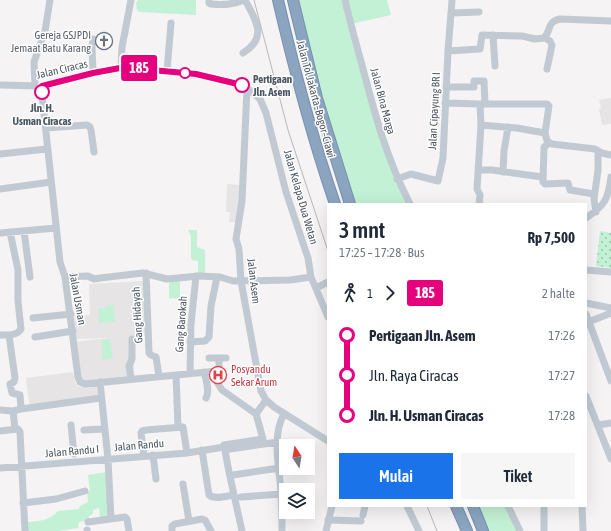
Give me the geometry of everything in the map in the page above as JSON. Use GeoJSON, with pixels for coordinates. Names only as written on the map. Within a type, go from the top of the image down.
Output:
{"type":"FeatureCollection","features":[{"type":"Feature","properties":{"kind":"highway","name":"Jalan Tol Jakarta–Bogor–Ciawi"},"geometry":{"type":"LineString","coordinates":[[278,0],[317,152],[335,203]]}},
{"type":"Feature","properties":{"kind":"highway","name":"Jalan Tol Jakarta–Bogor–Ciawi"},"geometry":{"type":"LineString","coordinates":[[294,0],[317,98],[350,203]]}},
{"type":"Feature","properties":{"kind":"highway"},"geometry":{"type":"LineString","coordinates":[[456,507],[467,531]]}},
{"type":"Feature","properties":{"kind":"highway"},"geometry":{"type":"LineString","coordinates":[[473,507],[483,531]]}},
{"type":"Feature","properties":{"kind":"street"},"geometry":{"type":"LineString","coordinates":[[38,86],[34,62],[45,31],[50,0]]}},
{"type":"Feature","properties":{"kind":"street"},"geometry":{"type":"LineString","coordinates":[[120,68],[122,47],[131,0]]}},
{"type":"Feature","properties":{"kind":"street"},"geometry":{"type":"LineString","coordinates":[[209,0],[209,3],[211,4],[224,5],[245,0],[256,20],[258,33],[253,46],[243,53]]}},
{"type":"Feature","properties":{"kind":"street","name":"Jalan Bina Marga"},"geometry":{"type":"LineString","coordinates":[[345,0],[385,149],[397,179],[409,203]]}},
{"type":"Feature","properties":{"kind":"street","name":"Jalan Cipayung BR I"},"geometry":{"type":"LineString","coordinates":[[397,179],[411,174],[438,181],[443,158],[452,0]]}},
{"type":"Feature","properties":{"kind":"street"},"geometry":{"type":"LineString","coordinates":[[452,13],[479,12]]}},
{"type":"Feature","properties":{"kind":"street"},"geometry":{"type":"LineString","coordinates":[[544,38],[548,33],[551,23],[555,20],[566,18],[611,21]]}},
{"type":"Feature","properties":{"kind":"street"},"geometry":{"type":"LineString","coordinates":[[167,71],[171,23]]}},
{"type":"Feature","properties":{"kind":"street"},"geometry":{"type":"LineString","coordinates":[[448,51],[480,49],[482,35],[522,36],[535,39],[544,38],[551,42],[552,45],[548,69]]}},
{"type":"Feature","properties":{"kind":"street"},"geometry":{"type":"LineString","coordinates":[[493,35],[494,66]]}},
{"type":"Feature","properties":{"kind":"street"},"geometry":{"type":"LineString","coordinates":[[93,39],[93,73]]}},
{"type":"Feature","properties":{"kind":"street","name":"Jalan Ciracas"},"geometry":{"type":"LineString","coordinates":[[0,86],[38,86],[120,68],[196,74],[247,88]]}},
{"type":"Feature","properties":{"kind":"street"},"geometry":{"type":"LineString","coordinates":[[446,87],[474,87],[474,81],[484,81],[477,190],[480,196],[479,203]]}},
{"type":"Feature","properties":{"kind":"street","name":"Jalan Usman"},"geometry":{"type":"LineString","coordinates":[[38,86],[46,128],[60,262],[65,277],[71,314],[79,380],[84,384],[190,373],[215,372]]}},
{"type":"Feature","properties":{"kind":"street","name":"Jalan Kelapa Dua Wetan"},"geometry":{"type":"LineString","coordinates":[[247,88],[260,99],[266,113],[286,192],[308,258],[311,277],[327,315]]}},
{"type":"Feature","properties":{"kind":"street","name":"Jalan Asem"},"geometry":{"type":"LineString","coordinates":[[247,88],[242,201],[236,236],[239,249],[241,281],[261,391],[266,400]]}},
{"type":"Feature","properties":{"kind":"street"},"geometry":{"type":"LineString","coordinates":[[445,103],[547,104],[549,106],[545,133],[546,139],[549,143]]}},
{"type":"Feature","properties":{"kind":"street"},"geometry":{"type":"LineString","coordinates":[[46,128],[87,125],[91,130],[94,152]]}},
{"type":"Feature","properties":{"kind":"street"},"geometry":{"type":"LineString","coordinates":[[481,125],[508,127],[545,133]]}},
{"type":"Feature","properties":{"kind":"street"},"geometry":{"type":"LineString","coordinates":[[503,172],[504,151],[508,127]]}},
{"type":"Feature","properties":{"kind":"street"},"geometry":{"type":"LineString","coordinates":[[594,194],[570,190],[568,183],[545,184],[542,177],[544,147],[549,143],[598,151],[611,155]]}},
{"type":"Feature","properties":{"kind":"street"},"geometry":{"type":"LineString","coordinates":[[0,154],[47,149]]}},
{"type":"Feature","properties":{"kind":"street"},"geometry":{"type":"LineString","coordinates":[[596,212],[594,194],[598,170],[598,151]]}},
{"type":"Feature","properties":{"kind":"street"},"geometry":{"type":"LineString","coordinates":[[479,170],[542,177]]}},
{"type":"Feature","properties":{"kind":"street"},"geometry":{"type":"LineString","coordinates":[[587,217],[601,208],[606,200],[611,176]]}},
{"type":"Feature","properties":{"kind":"street"},"geometry":{"type":"LineString","coordinates":[[0,189],[51,182]]}},
{"type":"Feature","properties":{"kind":"street"},"geometry":{"type":"LineString","coordinates":[[0,233],[56,228]]}},
{"type":"Feature","properties":{"kind":"street"},"geometry":{"type":"LineString","coordinates":[[24,231],[30,277]]}},
{"type":"Feature","properties":{"kind":"street"},"geometry":{"type":"LineString","coordinates":[[0,335],[9,335],[20,332],[21,325],[18,301],[18,266],[10,232]]}},
{"type":"Feature","properties":{"kind":"street"},"geometry":{"type":"LineString","coordinates":[[587,270],[611,272]]}},
{"type":"Feature","properties":{"kind":"street"},"geometry":{"type":"LineString","coordinates":[[65,277],[88,276],[94,279],[146,273],[171,279],[196,276],[217,277],[230,281],[241,281],[290,280],[311,277]]}},
{"type":"Feature","properties":{"kind":"street","name":"Gang Hidayah"},"geometry":{"type":"LineString","coordinates":[[146,273],[149,353],[156,357],[159,376]]}},
{"type":"Feature","properties":{"kind":"street","name":"Gang Barokah"},"geometry":{"type":"LineString","coordinates":[[190,373],[190,342],[196,276]]}},
{"type":"Feature","properties":{"kind":"street"},"geometry":{"type":"LineString","coordinates":[[190,342],[205,341],[209,337],[211,306],[217,277]]}},
{"type":"Feature","properties":{"kind":"street"},"geometry":{"type":"LineString","coordinates":[[316,288],[327,282]]}},
{"type":"Feature","properties":{"kind":"street"},"geometry":{"type":"LineString","coordinates":[[587,303],[611,308]]}},
{"type":"Feature","properties":{"kind":"street"},"geometry":{"type":"LineString","coordinates":[[611,313],[587,322],[611,381]]}},
{"type":"Feature","properties":{"kind":"street"},"geometry":{"type":"LineString","coordinates":[[33,318],[71,314]]}},
{"type":"Feature","properties":{"kind":"street"},"geometry":{"type":"LineString","coordinates":[[35,337],[73,331]]}},
{"type":"Feature","properties":{"kind":"street"},"geometry":{"type":"LineString","coordinates":[[9,335],[15,378],[14,382],[10,384],[9,387],[12,393],[20,395],[21,409]]}},
{"type":"Feature","properties":{"kind":"street"},"geometry":{"type":"LineString","coordinates":[[131,379],[129,366],[132,359],[132,339]]}},
{"type":"Feature","properties":{"kind":"street"},"geometry":{"type":"LineString","coordinates":[[209,358],[222,358],[219,370],[215,372],[217,382],[222,390],[256,414],[263,439],[224,445],[227,448],[238,496],[242,531]]}},
{"type":"Feature","properties":{"kind":"street"},"geometry":{"type":"LineString","coordinates":[[204,372],[208,391],[206,398]]}},
{"type":"Feature","properties":{"kind":"street"},"geometry":{"type":"LineString","coordinates":[[176,375],[178,427]]}},
{"type":"Feature","properties":{"kind":"street","name":"Jalan Randu"},"geometry":{"type":"LineString","coordinates":[[100,382],[108,459],[186,453],[227,448]]}},
{"type":"Feature","properties":{"kind":"street"},"geometry":{"type":"LineString","coordinates":[[0,410],[13,411],[101,398]]}},
{"type":"Feature","properties":{"kind":"street"},"geometry":{"type":"LineString","coordinates":[[587,398],[611,459]]}},
{"type":"Feature","properties":{"kind":"street"},"geometry":{"type":"LineString","coordinates":[[256,414],[266,400],[284,414],[327,440]]}},
{"type":"Feature","properties":{"kind":"street"},"geometry":{"type":"LineString","coordinates":[[13,411],[15,429]]}},
{"type":"Feature","properties":{"kind":"street"},"geometry":{"type":"LineString","coordinates":[[233,475],[279,468],[279,422],[284,414]]}},
{"type":"Feature","properties":{"kind":"street"},"geometry":{"type":"LineString","coordinates":[[598,425],[611,423]]}},
{"type":"Feature","properties":{"kind":"street"},"geometry":{"type":"LineString","coordinates":[[71,425],[75,458]]}},
{"type":"Feature","properties":{"kind":"street"},"geometry":{"type":"LineString","coordinates":[[144,456],[141,435],[142,431],[178,427],[183,427],[186,453]]}},
{"type":"Feature","properties":{"kind":"street"},"geometry":{"type":"LineString","coordinates":[[0,431],[15,429],[20,432],[25,531]]}},
{"type":"Feature","properties":{"kind":"street"},"geometry":{"type":"LineString","coordinates":[[84,430],[104,429]]}},
{"type":"Feature","properties":{"kind":"street"},"geometry":{"type":"LineString","coordinates":[[227,448],[278,442]]}},
{"type":"Feature","properties":{"kind":"street"},"geometry":{"type":"LineString","coordinates":[[202,450],[209,497],[279,494]]}},
{"type":"Feature","properties":{"kind":"street"},"geometry":{"type":"LineString","coordinates":[[153,455],[156,479]]}},
{"type":"Feature","properties":{"kind":"street","name":"Jalan Randu I"},"geometry":{"type":"LineString","coordinates":[[0,468],[22,467],[75,458],[108,459],[111,519]]}},
{"type":"Feature","properties":{"kind":"street"},"geometry":{"type":"LineString","coordinates":[[183,484],[190,521]]}},
{"type":"Feature","properties":{"kind":"street"},"geometry":{"type":"LineString","coordinates":[[23,503],[56,499],[86,492]]}},
{"type":"Feature","properties":{"kind":"street"},"geometry":{"type":"LineString","coordinates":[[326,531],[332,507]]}},
{"type":"Feature","properties":{"kind":"street"},"geometry":{"type":"LineString","coordinates":[[328,520],[362,518],[365,507]]}},
{"type":"Feature","properties":{"kind":"street"},"geometry":{"type":"LineString","coordinates":[[407,507],[419,531]]}},
{"type":"Feature","properties":{"kind":"street"},"geometry":{"type":"LineString","coordinates":[[508,507],[520,531]]}},
{"type":"Feature","properties":{"kind":"street"},"geometry":{"type":"LineString","coordinates":[[544,507],[544,531]]}},
{"type":"Feature","properties":{"kind":"street"},"geometry":{"type":"LineString","coordinates":[[582,507],[583,531]]}},
{"type":"Feature","properties":{"kind":"street"},"geometry":{"type":"LineString","coordinates":[[88,522],[126,518],[129,531]]}},
{"type":"Feature","properties":{"kind":"street"},"geometry":{"type":"LineString","coordinates":[[172,531],[172,525],[204,519],[211,531]]}},
{"type":"Feature","properties":{"kind":"street"},"geometry":{"type":"LineString","coordinates":[[282,519],[282,531]]}},
{"type":"Feature","properties":{"kind":"shaded area"},"geometry":{"type":"Polygon","coordinates":[[[611,98],[611,124],[602,125],[599,100],[611,98]]]}},
{"type":"Feature","properties":{"kind":"shaded area"},"geometry":{"type":"Polygon","coordinates":[[[227,184],[240,185],[238,222],[229,222],[230,212],[226,212],[227,184]]]}},
{"type":"Feature","properties":{"kind":"shaded area"},"geometry":{"type":"Polygon","coordinates":[[[144,281],[147,335],[130,336],[135,378],[84,383],[79,380],[73,342],[108,338],[75,339],[74,316],[90,315],[89,284],[144,281]]]}},
{"type":"Feature","properties":{"kind":"shaded area"},"geometry":{"type":"Polygon","coordinates":[[[73,372],[75,382],[78,386],[96,386],[99,399],[30,409],[26,378],[73,372]]]}},
{"type":"Feature","properties":{"kind":"green space"},"geometry":{"type":"Polygon","coordinates":[[[138,0],[196,0],[196,15],[140,12],[137,10],[136,3],[138,0]]]}},
{"type":"Feature","properties":{"kind":"green space"},"geometry":{"type":"Polygon","coordinates":[[[293,0],[387,0],[391,15],[351,24],[366,82],[410,203],[350,203],[293,0]]]}},
{"type":"Feature","properties":{"kind":"green space"},"geometry":{"type":"Polygon","coordinates":[[[188,230],[197,230],[197,247],[205,250],[205,275],[198,274],[198,261],[192,260],[191,258],[191,236],[188,230]]]}},
{"type":"Feature","properties":{"kind":"green space"},"geometry":{"type":"Polygon","coordinates":[[[600,231],[611,233],[611,268],[596,266],[600,231]]]}},
{"type":"Feature","properties":{"kind":"green space"},"geometry":{"type":"Polygon","coordinates":[[[169,281],[180,281],[180,299],[169,298],[169,281]]]}},
{"type":"Feature","properties":{"kind":"green space"},"geometry":{"type":"Polygon","coordinates":[[[114,305],[115,322],[99,323],[98,309],[114,305]]]}},
{"type":"Feature","properties":{"kind":"green space"},"geometry":{"type":"Polygon","coordinates":[[[110,339],[113,358],[103,360],[101,340],[110,339]]]}},
{"type":"Feature","properties":{"kind":"green space"},"geometry":{"type":"Polygon","coordinates":[[[108,472],[111,516],[100,518],[99,508],[93,510],[93,514],[89,516],[89,520],[79,522],[78,528],[59,531],[26,531],[26,522],[39,521],[51,517],[58,511],[79,509],[80,506],[88,502],[87,492],[90,491],[88,475],[108,472]]]}},
{"type":"Feature","properties":{"kind":"green space"},"geometry":{"type":"Polygon","coordinates":[[[473,507],[508,507],[520,531],[483,531],[473,507]]]}},
{"type":"Feature","properties":{"kind":"tram line"},"geometry":{"type":"LineString","coordinates":[[254,0],[288,130],[327,248]]}},
{"type":"Feature","properties":{"kind":"tram line"},"geometry":{"type":"LineString","coordinates":[[427,507],[437,531]]}},
{"type":"Feature","properties":{"kind":"bus line","name":"185"},"geometry":{"type":"LineString","coordinates":[[42,92],[42,86],[120,68],[138,68],[196,74],[242,85]]}},
{"type":"Feature","properties":{"kind":"place","name":"Gereja GSJPDI Jemaat Batu Karang"},"geometry":{"type":"Point","coordinates":[104,41]}},
{"type":"Feature","properties":{"kind":"place","name":"Pertigaan Jln. Asem"},"geometry":{"type":"Point","coordinates":[242,85]}},
{"type":"Feature","properties":{"kind":"place","name":"Jln. H. Usman Ciracas"},"geometry":{"type":"Point","coordinates":[42,92]}},
{"type":"Feature","properties":{"kind":"place","name":"Posyandu Sekar Arum"},"geometry":{"type":"Point","coordinates":[218,375]}}]}
